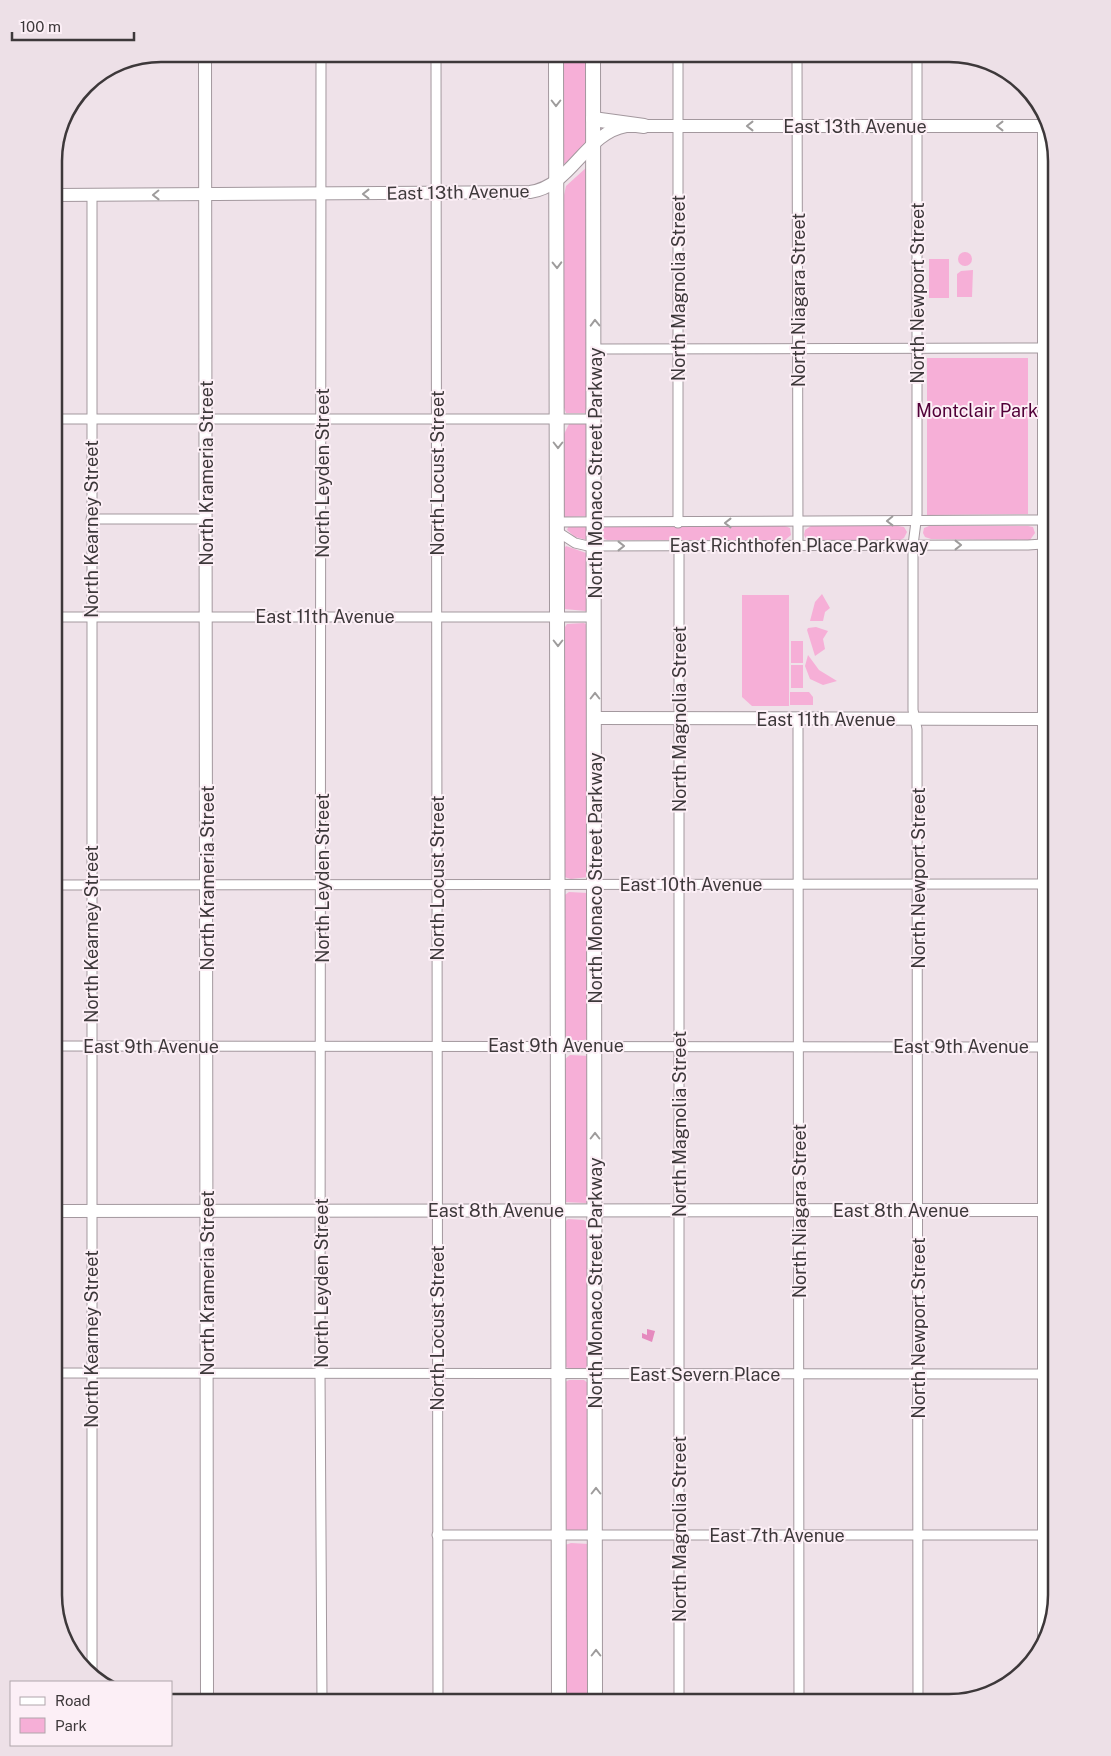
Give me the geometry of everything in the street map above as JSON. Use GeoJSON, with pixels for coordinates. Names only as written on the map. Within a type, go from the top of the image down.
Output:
{"type":"FeatureCollection","features":[{"type":"Feature","properties":{"kind":"main road","name":"North Monaco Street Parkway"},"geometry":{"type":"LineString","coordinates":[[556,62],[559,1694]]}},
{"type":"Feature","properties":{"kind":"main road","name":"North Monaco Street Parkway"},"geometry":{"type":"LineString","coordinates":[[593,63],[596,884],[595,1694]]}},
{"type":"Feature","properties":{"kind":"main road"},"geometry":{"type":"LineString","coordinates":[[593,119],[644,126]]}},
{"type":"Feature","properties":{"kind":"street","name":"North Krameria Street"},"geometry":{"type":"LineString","coordinates":[[205,62],[207,1693]]}},
{"type":"Feature","properties":{"kind":"street","name":"North Leyden Street"},"geometry":{"type":"LineString","coordinates":[[321,62],[322,1210],[320,1373],[322,1693]]}},
{"type":"Feature","properties":{"kind":"street","name":"North Locust Street"},"geometry":{"type":"LineString","coordinates":[[436,62],[438,1693]]}},
{"type":"Feature","properties":{"kind":"street","name":"North Magnolia Street"},"geometry":{"type":"LineString","coordinates":[[678,63],[678,523]]}},
{"type":"Feature","properties":{"kind":"street","name":"North Niagara Street"},"geometry":{"type":"LineString","coordinates":[[798,63],[798,545]]}},
{"type":"Feature","properties":{"kind":"street","name":"North Newport Street"},"geometry":{"type":"LineString","coordinates":[[917,63],[917,520],[912,545],[918,884],[918,1694]]}},
{"type":"Feature","properties":{"kind":"street","name":"East 13th Avenue"},"geometry":{"type":"LineString","coordinates":[[63,195],[530,192],[542,190],[556,181],[593,145],[617,128],[644,126],[1042,126]]}},
{"type":"Feature","properties":{"kind":"street"},"geometry":{"type":"LineString","coordinates":[[1044,1623],[1044,348],[1046,140]]}},
{"type":"Feature","properties":{"kind":"street","name":"North Kearney Street"},"geometry":{"type":"LineString","coordinates":[[92,195],[92,1211],[90,1373],[92,1665]]}},
{"type":"Feature","properties":{"kind":"street"},"geometry":{"type":"LineString","coordinates":[[595,349],[1048,348]]}},
{"type":"Feature","properties":{"kind":"street"},"geometry":{"type":"LineString","coordinates":[[63,419],[595,419]]}},
{"type":"Feature","properties":{"kind":"street"},"geometry":{"type":"LineString","coordinates":[[91,519],[206,519]]}},
{"type":"Feature","properties":{"kind":"street","name":"East Richthofen Place Parkway"},"geometry":{"type":"LineString","coordinates":[[558,527],[595,523],[1044,520]]}},
{"type":"Feature","properties":{"kind":"street","name":"East Richthofen Place Parkway"},"geometry":{"type":"LineString","coordinates":[[558,527],[575,543],[595,546],[1028,545],[1048,543]]}},
{"type":"Feature","properties":{"kind":"street","name":"North Magnolia Street"},"geometry":{"type":"LineString","coordinates":[[679,545],[679,1694]]}},
{"type":"Feature","properties":{"kind":"street"},"geometry":{"type":"LineString","coordinates":[[1044,587],[1048,589]]}},
{"type":"Feature","properties":{"kind":"street","name":"East 11th Avenue"},"geometry":{"type":"LineString","coordinates":[[63,617],[595,617]]}},
{"type":"Feature","properties":{"kind":"street","name":"East 11th Avenue"},"geometry":{"type":"LineString","coordinates":[[595,718],[1048,719]]}},
{"type":"Feature","properties":{"kind":"street","name":"North Niagara Street"},"geometry":{"type":"LineString","coordinates":[[798,719],[799,1694]]}},
{"type":"Feature","properties":{"kind":"street","name":"East 10th Avenue"},"geometry":{"type":"LineString","coordinates":[[62,885],[1048,884]]}},
{"type":"Feature","properties":{"kind":"street","name":"East 9th Avenue"},"geometry":{"type":"LineString","coordinates":[[62,1046],[206,1047],[436,1044],[1048,1046]]}},
{"type":"Feature","properties":{"kind":"street","name":"East 8th Avenue"},"geometry":{"type":"LineString","coordinates":[[62,1210],[1048,1210]]}},
{"type":"Feature","properties":{"kind":"street","name":"East Severn Place"},"geometry":{"type":"LineString","coordinates":[[62,1373],[1048,1374]]}},
{"type":"Feature","properties":{"kind":"street","name":"East 7th Avenue"},"geometry":{"type":"LineString","coordinates":[[437,1535],[1048,1535]]}},
{"type":"Feature","properties":{"kind":"green space"},"geometry":{"type":"Polygon","coordinates":[[[564,63],[590,63],[591,138],[566,165],[564,163],[564,63]]]}},
{"type":"Feature","properties":{"kind":"green space"},"geometry":{"type":"Polygon","coordinates":[[[587,167],[588,413],[566,413],[563,405],[564,195],[566,186],[587,167]]]}},
{"type":"Feature","properties":{"kind":"green space"},"geometry":{"type":"Polygon","coordinates":[[[962,252],[968,252],[972,259],[968,266],[962,266],[958,262],[958,256],[962,252]]]}},
{"type":"Feature","properties":{"kind":"green space"},"geometry":{"type":"Polygon","coordinates":[[[929,259],[949,259],[949,298],[929,298],[929,259]]]}},
{"type":"Feature","properties":{"kind":"green space"},"geometry":{"type":"Polygon","coordinates":[[[973,270],[972,297],[957,297],[957,274],[961,271],[973,270]]]}},
{"type":"Feature","properties":{"kind":"green space","name":"Montclair Park"},"geometry":{"type":"Polygon","coordinates":[[[927,358],[1028,358],[1028,514],[927,515],[927,358]]]}},
{"type":"Feature","properties":{"kind":"green space"},"geometry":{"type":"Polygon","coordinates":[[[569,424],[588,424],[588,516],[564,517],[564,434],[569,424]]]}},
{"type":"Feature","properties":{"kind":"green space"},"geometry":{"type":"Polygon","coordinates":[[[569,525],[588,526],[587,540],[575,537],[567,530],[569,525]]]}},
{"type":"Feature","properties":{"kind":"green space"},"geometry":{"type":"Polygon","coordinates":[[[606,526],[785,526],[790,528],[791,535],[785,540],[607,540],[602,538],[600,533],[606,526]]]}},
{"type":"Feature","properties":{"kind":"green space"},"geometry":{"type":"Polygon","coordinates":[[[811,526],[898,526],[904,527],[907,532],[904,538],[900,540],[806,539],[804,535],[805,530],[811,526]]]}},
{"type":"Feature","properties":{"kind":"green space"},"geometry":{"type":"Polygon","coordinates":[[[929,526],[1028,526],[1033,527],[1035,533],[1030,540],[931,539],[925,537],[923,533],[924,528],[929,526]]]}},
{"type":"Feature","properties":{"kind":"green space"},"geometry":{"type":"Polygon","coordinates":[[[566,546],[589,554],[589,611],[564,609],[563,550],[566,546]]]}},
{"type":"Feature","properties":{"kind":"green space"},"geometry":{"type":"Polygon","coordinates":[[[822,594],[830,608],[825,612],[823,621],[810,621],[815,602],[822,594]]]}},
{"type":"Feature","properties":{"kind":"green space"},"geometry":{"type":"Polygon","coordinates":[[[742,595],[789,595],[789,706],[752,706],[742,697],[742,595]]]}},
{"type":"Feature","properties":{"kind":"green space"},"geometry":{"type":"Polygon","coordinates":[[[584,623],[587,625],[589,877],[571,879],[564,877],[563,630],[567,624],[584,623]]]}},
{"type":"Feature","properties":{"kind":"green space"},"geometry":{"type":"Polygon","coordinates":[[[816,627],[828,631],[823,639],[825,649],[815,656],[807,630],[808,628],[816,627]]]}},
{"type":"Feature","properties":{"kind":"green space"},"geometry":{"type":"Polygon","coordinates":[[[791,641],[803,641],[803,663],[791,663],[791,641]]]}},
{"type":"Feature","properties":{"kind":"green space"},"geometry":{"type":"Polygon","coordinates":[[[808,655],[819,670],[837,681],[823,685],[810,679],[805,666],[808,655]]]}},
{"type":"Feature","properties":{"kind":"green space"},"geometry":{"type":"Polygon","coordinates":[[[791,665],[803,665],[803,688],[791,688],[791,665]]]}},
{"type":"Feature","properties":{"kind":"green space"},"geometry":{"type":"Polygon","coordinates":[[[790,692],[809,692],[813,697],[813,705],[790,705],[790,692]]]}},
{"type":"Feature","properties":{"kind":"green space"},"geometry":{"type":"Polygon","coordinates":[[[569,892],[588,893],[588,1039],[578,1041],[568,1040],[563,1036],[562,897],[569,892]]]}},
{"type":"Feature","properties":{"kind":"green space"},"geometry":{"type":"Polygon","coordinates":[[[570,1055],[589,1056],[588,1202],[586,1203],[563,1202],[565,1059],[570,1055]]]}},
{"type":"Feature","properties":{"kind":"green space"},"geometry":{"type":"Polygon","coordinates":[[[568,1219],[584,1220],[589,1224],[589,1368],[583,1369],[572,1369],[564,1365],[564,1223],[568,1219]]]}},
{"type":"Feature","properties":{"kind":"green space"},"geometry":{"type":"Polygon","coordinates":[[[569,1380],[584,1380],[589,1384],[589,1530],[586,1531],[569,1531],[564,1527],[565,1382],[569,1380]]]}},
{"type":"Feature","properties":{"kind":"green space"},"geometry":{"type":"Polygon","coordinates":[[[571,1543],[589,1544],[590,1694],[564,1694],[565,1545],[571,1543]]]}},
{"type":"Feature","properties":{"kind":"shaded area"},"geometry":{"type":"Polygon","coordinates":[[[647,1329],[655,1331],[652,1342],[642,1338],[642,1333],[647,1335],[647,1329]]]}}]}
